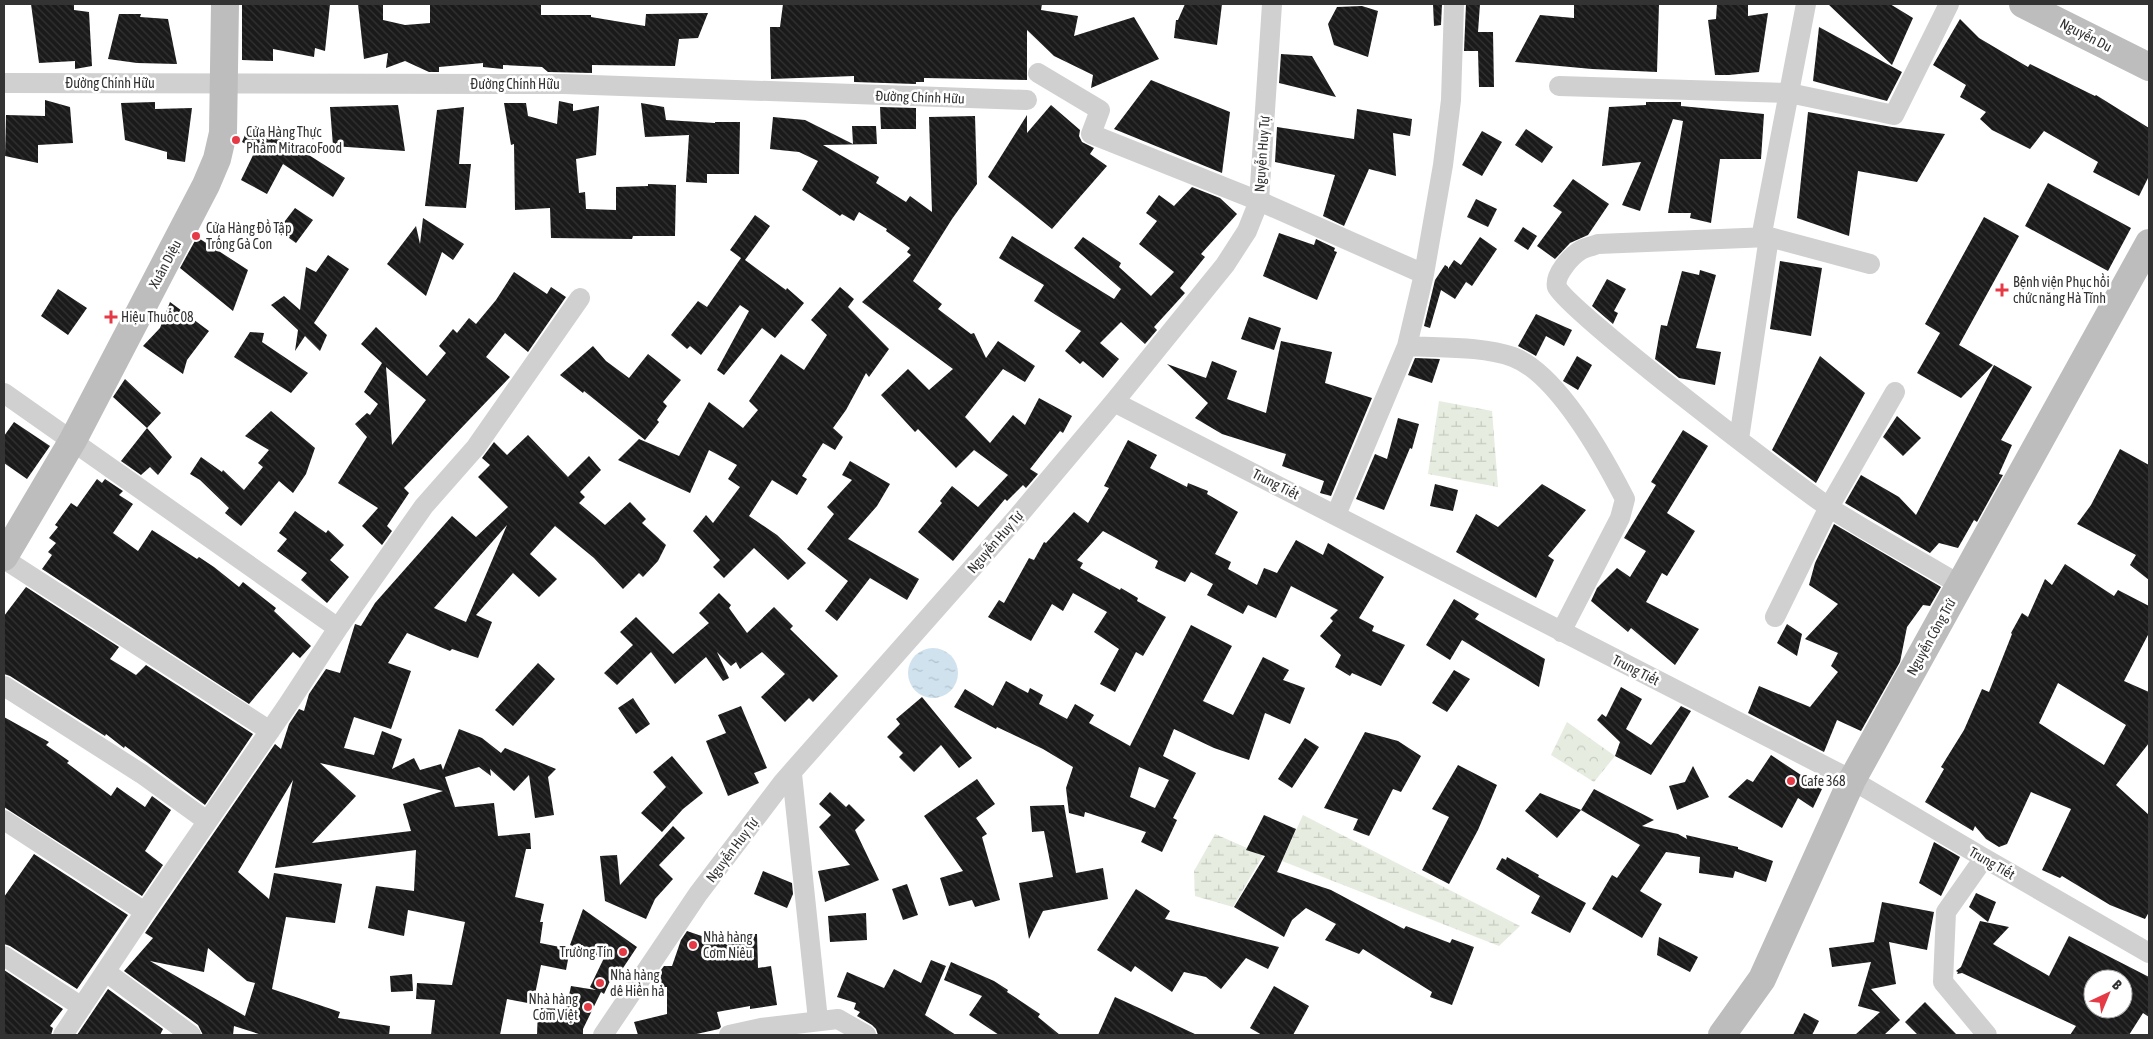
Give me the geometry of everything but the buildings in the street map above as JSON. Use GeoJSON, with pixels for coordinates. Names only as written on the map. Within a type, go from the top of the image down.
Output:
{"type":"FeatureCollection","features":[{"type":"Feature","properties":{"kind":"main road","name":"Xuân Diệu"},"geometry":{"type":"LineString","coordinates":[[4,558],[73,440],[206,185],[217,159],[223,133],[225,4]]}},
{"type":"Feature","properties":{"kind":"main road","name":"Nguyễn Du"},"geometry":{"type":"LineString","coordinates":[[2023,4],[2149,67]]}},
{"type":"Feature","properties":{"kind":"main road","name":"Nguyễn Công Trứ"},"geometry":{"type":"LineString","coordinates":[[1722,1035],[1762,979],[1852,780],[2149,243]]}},
{"type":"Feature","properties":{"kind":"street","name":"Nguyễn Huy Tự"},"geometry":{"type":"LineString","coordinates":[[603,1035],[698,894],[783,782],[1006,530],[1114,402],[1225,265],[1247,231],[1259,202],[1272,4]]}},
{"type":"Feature","properties":{"kind":"street"},"geometry":{"type":"LineString","coordinates":[[1336,515],[1407,346],[1424,274],[1443,165],[1451,100],[1454,4]]}},
{"type":"Feature","properties":{"kind":"street"},"geometry":{"type":"LineString","coordinates":[[1739,439],[1766,238],[1789,93],[1806,4]]}},
{"type":"Feature","properties":{"kind":"street"},"geometry":{"type":"LineString","coordinates":[[1560,86],[1789,93],[1894,114],[1949,4]]}},
{"type":"Feature","properties":{"kind":"street"},"geometry":{"type":"LineString","coordinates":[[1038,73],[1100,110],[1091,134],[1259,202],[1424,274]]}},
{"type":"Feature","properties":{"kind":"street","name":"Đường Chính Hữu"},"geometry":{"type":"LineString","coordinates":[[4,83],[564,84],[1027,100]]}},
{"type":"Feature","properties":{"kind":"street"},"geometry":{"type":"LineString","coordinates":[[1870,264],[1766,238],[1598,244],[1576,253],[1560,273],[1557,280],[1560,292],[1568,302],[1739,439],[1829,507],[1960,585]]}},
{"type":"Feature","properties":{"kind":"street"},"geometry":{"type":"LineString","coordinates":[[63,1035],[144,912],[270,731],[338,628],[424,506],[476,447],[580,298]]}},
{"type":"Feature","properties":{"kind":"street"},"geometry":{"type":"LineString","coordinates":[[1407,346],[1490,352],[1514,357],[1528,365],[1557,391],[1586,431],[1625,499],[1620,518],[1561,632]]}},
{"type":"Feature","properties":{"kind":"street"},"geometry":{"type":"LineString","coordinates":[[1775,617],[1829,507],[1895,392]]}},
{"type":"Feature","properties":{"kind":"street"},"geometry":{"type":"LineString","coordinates":[[4,393],[338,628]]}},
{"type":"Feature","properties":{"kind":"street","name":"Trung Tiết"},"geometry":{"type":"LineString","coordinates":[[1114,402],[1852,780],[2149,953]]}},
{"type":"Feature","properties":{"kind":"street"},"geometry":{"type":"LineString","coordinates":[[4,558],[270,731]]}},
{"type":"Feature","properties":{"kind":"street"},"geometry":{"type":"LineString","coordinates":[[4,686],[142,774],[207,822]]}},
{"type":"Feature","properties":{"kind":"street"},"geometry":{"type":"LineString","coordinates":[[792,774],[818,1020]]}},
{"type":"Feature","properties":{"kind":"street"},"geometry":{"type":"LineString","coordinates":[[4,820],[144,912]]}},
{"type":"Feature","properties":{"kind":"street"},"geometry":{"type":"LineString","coordinates":[[1984,858],[1946,912],[1943,982],[1987,1035]]}},
{"type":"Feature","properties":{"kind":"street"},"geometry":{"type":"LineString","coordinates":[[4,956],[82,1007]]}},
{"type":"Feature","properties":{"kind":"street"},"geometry":{"type":"LineString","coordinates":[[106,972],[191,1035]]}},
{"type":"Feature","properties":{"kind":"street"},"geometry":{"type":"LineString","coordinates":[[729,1035],[838,1018],[866,1035]]}},
{"type":"Feature","properties":{"kind":"green space"},"geometry":{"type":"Polygon","coordinates":[[[1439,401],[1492,411],[1498,487],[1428,474],[1439,401]]]}},
{"type":"Feature","properties":{"kind":"green space"},"geometry":{"type":"Polygon","coordinates":[[[1567,722],[1615,756],[1594,782],[1551,755],[1567,722]]]}},
{"type":"Feature","properties":{"kind":"green space"},"geometry":{"type":"Polygon","coordinates":[[[1303,815],[1520,926],[1499,946],[1282,861],[1303,815]]]}},
{"type":"Feature","properties":{"kind":"green space"},"geometry":{"type":"Polygon","coordinates":[[[1215,834],[1263,855],[1233,907],[1195,896],[1194,871],[1215,834]]]}},
{"type":"Feature","properties":{"kind":"water"},"geometry":{"type":"Polygon","coordinates":[[[933,648],[942,650],[953,659],[958,673],[956,682],[947,693],[933,698],[924,696],[913,687],[908,673],[910,664],[919,653],[933,648]]]}},
{"type":"Feature","properties":{"kind":"place","name":"Cửa Hàng Thực Phẩm MitracoFood"},"geometry":{"type":"Point","coordinates":[236,140]}},
{"type":"Feature","properties":{"kind":"place","name":"Cửa Hàng Đồ Tập Trống Gà Con"},"geometry":{"type":"Point","coordinates":[196,236]}},
{"type":"Feature","properties":{"kind":"place","name":"Bệnh viện Phục hồi chức năng Hà Tĩnh"},"geometry":{"type":"Point","coordinates":[2002,290]}},
{"type":"Feature","properties":{"kind":"place","name":"Hiệu Thuốc 08"},"geometry":{"type":"Point","coordinates":[111,317]}},
{"type":"Feature","properties":{"kind":"place","name":"Cafe 368"},"geometry":{"type":"Point","coordinates":[1791,781]}},
{"type":"Feature","properties":{"kind":"place","name":"Nhà hàng Cơm Niêu"},"geometry":{"type":"Point","coordinates":[693,945]}},
{"type":"Feature","properties":{"kind":"place","name":"Trường Tín"},"geometry":{"type":"Point","coordinates":[623,952]}},
{"type":"Feature","properties":{"kind":"place","name":"Nhà hàng dê Hiền hà"},"geometry":{"type":"Point","coordinates":[600,983]}},
{"type":"Feature","properties":{"kind":"place","name":"Nhà hàng Cơm Việt"},"geometry":{"type":"Point","coordinates":[588,1007]}}]}
